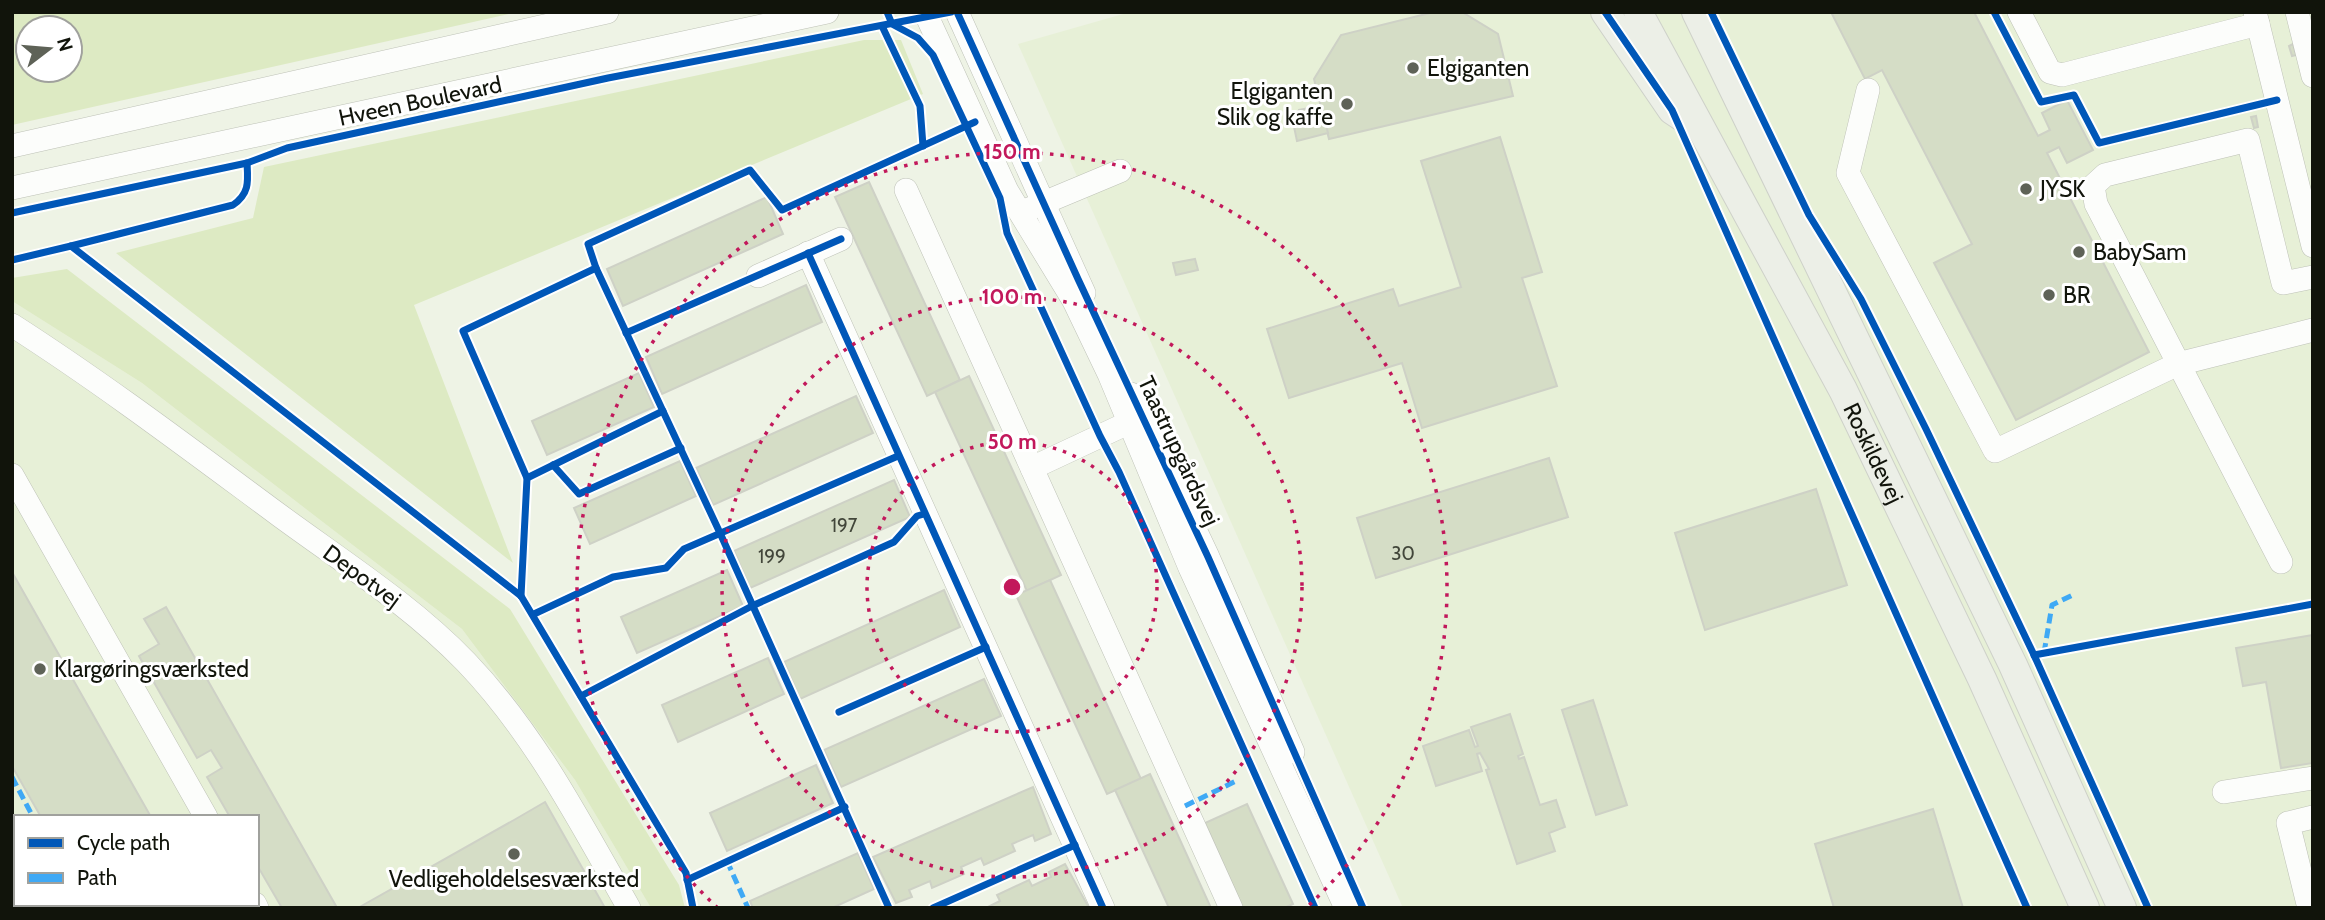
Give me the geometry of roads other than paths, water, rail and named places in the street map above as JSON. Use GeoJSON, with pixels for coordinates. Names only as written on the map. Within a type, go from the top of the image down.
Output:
{"type":"FeatureCollection","features":[{"type":"Feature","properties":{"kind":"main road"},"geometry":{"type":"LineString","coordinates":[[1605,12],[1672,110],[1703,132]]}},
{"type":"Feature","properties":{"kind":"main road","name":"Roskildevej"},"geometry":{"type":"LineString","coordinates":[[1638,12],[1843,390],[1982,679],[2085,908]]}},
{"type":"Feature","properties":{"kind":"main road","name":"Roskildevej"},"geometry":{"type":"LineString","coordinates":[[1696,12],[2012,665],[2122,908]]}},
{"type":"Feature","properties":{"kind":"main road"},"geometry":{"type":"LineString","coordinates":[[1718,12],[1800,230]]}},
{"type":"Feature","properties":{"kind":"street","name":"Hveen Boulevard"},"geometry":{"type":"LineString","coordinates":[[12,146],[607,12]]}},
{"type":"Feature","properties":{"kind":"street","name":"Hveen Boulevard"},"geometry":{"type":"LineString","coordinates":[[12,188],[827,12]]}},
{"type":"Feature","properties":{"kind":"street","name":"Taastrupgårdsvej"},"geometry":{"type":"LineString","coordinates":[[925,12],[1007,191],[1074,301],[1190,568],[1346,908]]}},
{"type":"Feature","properties":{"kind":"street","name":"Taastrupgårdsvej"},"geometry":{"type":"LineString","coordinates":[[957,12],[1208,557],[1363,908]]}},
{"type":"Feature","properties":{"kind":"street"},"geometry":{"type":"LineString","coordinates":[[2020,12],[2050,72],[2062,75],[2257,18],[2313,246]]}},
{"type":"Feature","properties":{"kind":"street"},"geometry":{"type":"LineString","coordinates":[[2297,12],[2313,76]]}},
{"type":"Feature","properties":{"kind":"street"},"geometry":{"type":"LineString","coordinates":[[1868,90],[1848,173],[1995,450],[2178,363],[2313,330]]}},
{"type":"Feature","properties":{"kind":"street"},"geometry":{"type":"LineString","coordinates":[[2281,562],[2096,204],[2093,186],[2105,175],[2248,141],[2283,283],[2313,277]]}},
{"type":"Feature","properties":{"kind":"street"},"geometry":{"type":"LineString","coordinates":[[1020,213],[1119,172]]}},
{"type":"Feature","properties":{"kind":"street"},"geometry":{"type":"LineString","coordinates":[[906,190],[1231,908]]}},
{"type":"Feature","properties":{"kind":"street"},"geometry":{"type":"LineString","coordinates":[[758,276],[841,239]]}},
{"type":"Feature","properties":{"kind":"street"},"geometry":{"type":"LineString","coordinates":[[808,253],[1103,908]]}},
{"type":"Feature","properties":{"kind":"street","name":"Depotvej"},"geometry":{"type":"LineString","coordinates":[[12,325],[75,365],[405,607],[466,662],[524,730],[562,789],[629,908]]}},
{"type":"Feature","properties":{"kind":"street","name":"Taastrupgårdsvej"},"geometry":{"type":"LineString","coordinates":[[1032,468],[1128,423]]}},
{"type":"Feature","properties":{"kind":"street"},"geometry":{"type":"LineString","coordinates":[[12,475],[205,815]]}},
{"type":"Feature","properties":{"kind":"street"},"geometry":{"type":"LineString","coordinates":[[2224,792],[2313,778]]}},
{"type":"Feature","properties":{"kind":"street"},"geometry":{"type":"LineString","coordinates":[[2309,908],[2288,822],[2313,817]]}},
{"type":"Feature","properties":{"kind":"place","name":"Elgiganten"},"geometry":{"type":"Point","coordinates":[1413,68]}},
{"type":"Feature","properties":{"kind":"place","name":"Elgiganten Slik og kaffe"},"geometry":{"type":"Point","coordinates":[1347,104]}},
{"type":"Feature","properties":{"kind":"place","name":"JYSK"},"geometry":{"type":"Point","coordinates":[2026,189]}},
{"type":"Feature","properties":{"kind":"place","name":"BabySam"},"geometry":{"type":"Point","coordinates":[2079,252]}},
{"type":"Feature","properties":{"kind":"place","name":"BR"},"geometry":{"type":"Point","coordinates":[2049,295]}},
{"type":"Feature","properties":{"kind":"place","name":"Klargøringsværksted"},"geometry":{"type":"Point","coordinates":[40,669]}},
{"type":"Feature","properties":{"kind":"place","name":"Vedligeholdelsesværksted"},"geometry":{"type":"Point","coordinates":[514,854]}}]}
